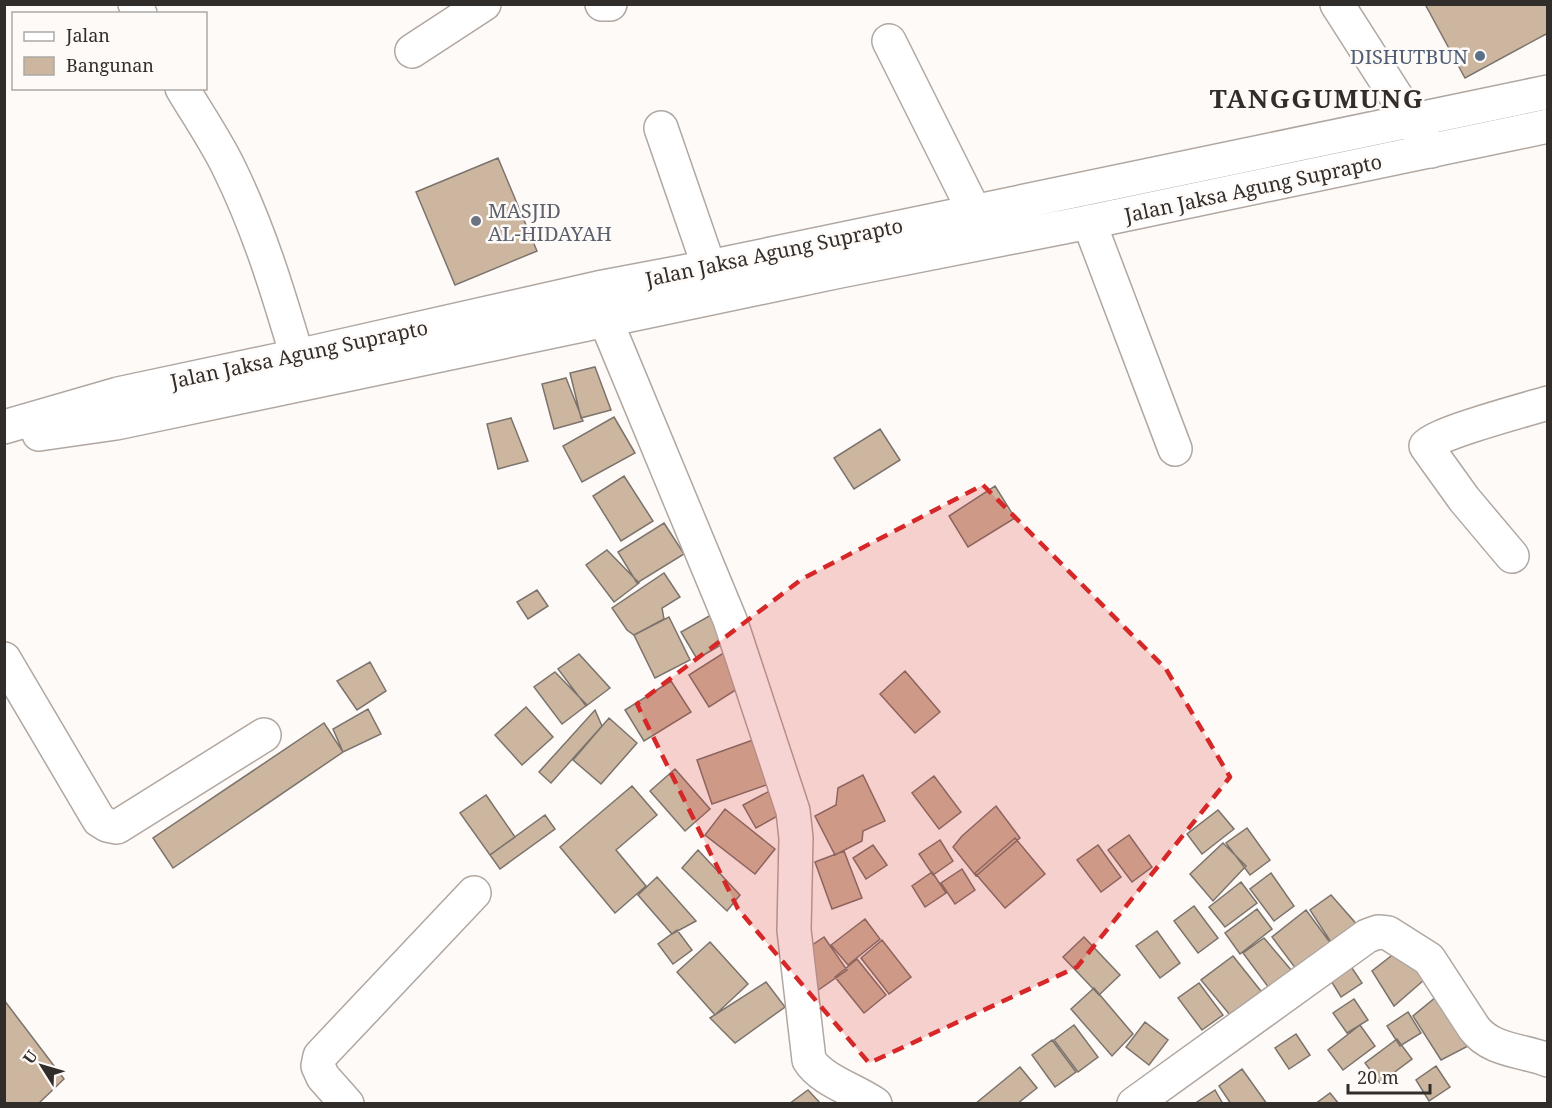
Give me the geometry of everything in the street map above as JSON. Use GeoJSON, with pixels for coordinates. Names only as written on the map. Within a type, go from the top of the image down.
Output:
{"type":"FeatureCollection","features":[{"type":"Feature","properties":{"kind":"main road"},"geometry":{"type":"LineString","coordinates":[[412,51],[484,4]]}},
{"type":"Feature","properties":{"kind":"main road"},"geometry":{"type":"LineString","coordinates":[[602,4],[610,4]]}},
{"type":"Feature","properties":{"kind":"main road"},"geometry":{"type":"LineString","coordinates":[[1337,4],[1431,151]]}},
{"type":"Feature","properties":{"kind":"main road"},"geometry":{"type":"LineString","coordinates":[[889,41],[974,211]]}},
{"type":"Feature","properties":{"kind":"main road"},"geometry":{"type":"LineString","coordinates":[[183,90],[229,167],[253,220],[271,268],[297,356]]}},
{"type":"Feature","properties":{"kind":"main road","name":"Jalan Jaksa Agung Suprapto"},"geometry":{"type":"LineString","coordinates":[[4,427],[118,394],[598,288],[709,267],[1548,92]]}},
{"type":"Feature","properties":{"kind":"main road","name":"Jalan Jaksa Agung Suprapto"},"geometry":{"type":"LineString","coordinates":[[4,439],[116,423],[606,319],[1089,222],[1548,126]]}},
{"type":"Feature","properties":{"kind":"main road"},"geometry":{"type":"LineString","coordinates":[[661,128],[709,267]]}},
{"type":"Feature","properties":{"kind":"main road"},"geometry":{"type":"LineString","coordinates":[[1089,222],[1175,448]]}},
{"type":"Feature","properties":{"kind":"main road"},"geometry":{"type":"LineString","coordinates":[[598,288],[606,319],[730,620],[794,811],[796,838],[794,930],[809,1060],[815,1070],[862,1094],[875,1104]]}},
{"type":"Feature","properties":{"kind":"main road"},"geometry":{"type":"LineString","coordinates":[[1512,556],[1464,500],[1426,446],[1430,441],[1451,433],[1548,403]]}},
{"type":"Feature","properties":{"kind":"main road"},"geometry":{"type":"LineString","coordinates":[[4,659],[99,820],[111,826],[117,827],[264,735]]}},
{"type":"Feature","properties":{"kind":"main road"},"geometry":{"type":"LineString","coordinates":[[347,1104],[323,1077],[318,1066],[320,1056],[474,893]]}},
{"type":"Feature","properties":{"kind":"main road"},"geometry":{"type":"LineString","coordinates":[[1134,1104],[1367,936],[1378,932],[1397,937],[1429,958],[1474,1028],[1489,1043],[1548,1060]]}},
{"type":"Feature","properties":{"kind":"highlighted area"},"geometry":{"type":"Polygon","coordinates":[[[983,485],[1166,669],[1230,777],[1077,967],[869,1063],[738,909],[637,704],[802,579],[983,485]]]}},
{"type":"Feature","properties":{"kind":"building","name":"DISHUTBUN"},"geometry":{"type":"Polygon","coordinates":[[[1425,4],[1548,4],[1548,33],[1465,78],[1425,4]]]}},
{"type":"Feature","properties":{"kind":"building","name":"MASJID AL-HIDAYAH"},"geometry":{"type":"Polygon","coordinates":[[[498,158],[537,251],[455,285],[416,192],[498,158]]]}},
{"type":"Feature","properties":{"kind":"building"},"geometry":{"type":"Polygon","coordinates":[[[595,367],[611,410],[581,418],[570,373],[595,367]]]}},
{"type":"Feature","properties":{"kind":"building"},"geometry":{"type":"Polygon","coordinates":[[[566,378],[583,421],[554,429],[542,384],[566,378]]]}},
{"type":"Feature","properties":{"kind":"building"},"geometry":{"type":"Polygon","coordinates":[[[614,417],[635,453],[582,482],[563,446],[614,417]]]}},
{"type":"Feature","properties":{"kind":"building"},"geometry":{"type":"Polygon","coordinates":[[[511,418],[528,461],[498,469],[487,424],[511,418]]]}},
{"type":"Feature","properties":{"kind":"building"},"geometry":{"type":"Polygon","coordinates":[[[880,429],[900,460],[854,489],[834,458],[880,429]]]}},
{"type":"Feature","properties":{"kind":"building"},"geometry":{"type":"Polygon","coordinates":[[[624,476],[653,521],[621,541],[593,496],[624,476]]]}},
{"type":"Feature","properties":{"kind":"building"},"geometry":{"type":"Polygon","coordinates":[[[995,486],[1015,518],[968,547],[949,516],[995,486]]]}},
{"type":"Feature","properties":{"kind":"building"},"geometry":{"type":"Polygon","coordinates":[[[664,523],[684,554],[637,583],[618,552],[664,523]]]}},
{"type":"Feature","properties":{"kind":"building"},"geometry":{"type":"Polygon","coordinates":[[[607,550],[639,583],[614,602],[586,565],[607,550]]]}},
{"type":"Feature","properties":{"kind":"building"},"geometry":{"type":"Polygon","coordinates":[[[664,573],[680,597],[662,608],[664,619],[634,635],[627,630],[612,608],[664,573]]]}},
{"type":"Feature","properties":{"kind":"building"},"geometry":{"type":"Polygon","coordinates":[[[537,590],[548,606],[528,619],[517,602],[537,590]]]}},
{"type":"Feature","properties":{"kind":"building"},"geometry":{"type":"Polygon","coordinates":[[[711,615],[726,642],[697,659],[681,632],[711,615]]]}},
{"type":"Feature","properties":{"kind":"building"},"geometry":{"type":"Polygon","coordinates":[[[669,617],[690,660],[655,678],[634,635],[669,617]]]}},
{"type":"Feature","properties":{"kind":"building"},"geometry":{"type":"Polygon","coordinates":[[[725,652],[745,684],[709,707],[689,675],[725,652]]]}},
{"type":"Feature","properties":{"kind":"building"},"geometry":{"type":"Polygon","coordinates":[[[579,654],[610,688],[586,706],[558,669],[579,654]]]}},
{"type":"Feature","properties":{"kind":"building"},"geometry":{"type":"Polygon","coordinates":[[[370,662],[386,691],[357,710],[337,681],[370,662]]]}},
{"type":"Feature","properties":{"kind":"building"},"geometry":{"type":"Polygon","coordinates":[[[905,671],[940,712],[915,733],[880,694],[905,671]]]}},
{"type":"Feature","properties":{"kind":"building"},"geometry":{"type":"Polygon","coordinates":[[[555,672],[587,705],[562,724],[534,687],[555,672]]]}},
{"type":"Feature","properties":{"kind":"building"},"geometry":{"type":"Polygon","coordinates":[[[671,681],[691,712],[644,741],[625,710],[671,681]]]}},
{"type":"Feature","properties":{"kind":"building"},"geometry":{"type":"Polygon","coordinates":[[[526,707],[553,737],[522,765],[495,735],[526,707]]]}},
{"type":"Feature","properties":{"kind":"building"},"geometry":{"type":"Polygon","coordinates":[[[368,709],[381,734],[343,752],[333,729],[368,709]]]}},
{"type":"Feature","properties":{"kind":"building"},"geometry":{"type":"Polygon","coordinates":[[[595,710],[602,726],[551,783],[539,772],[595,710]]]}},
{"type":"Feature","properties":{"kind":"building"},"geometry":{"type":"Polygon","coordinates":[[[609,718],[637,743],[601,784],[573,760],[609,718]]]}},
{"type":"Feature","properties":{"kind":"building"},"geometry":{"type":"Polygon","coordinates":[[[324,723],[343,752],[173,868],[153,838],[324,723]]]}},
{"type":"Feature","properties":{"kind":"building"},"geometry":{"type":"Polygon","coordinates":[[[753,740],[769,784],[712,804],[697,760],[753,740]]]}},
{"type":"Feature","properties":{"kind":"building"},"geometry":{"type":"Polygon","coordinates":[[[675,769],[710,809],[685,831],[650,791],[675,769]]]}},
{"type":"Feature","properties":{"kind":"building"},"geometry":{"type":"Polygon","coordinates":[[[863,775],[885,821],[863,831],[862,841],[835,855],[815,816],[836,805],[838,788],[863,775]]]}},
{"type":"Feature","properties":{"kind":"building"},"geometry":{"type":"Polygon","coordinates":[[[934,776],[961,812],[939,829],[912,793],[934,776]]]}},
{"type":"Feature","properties":{"kind":"building"},"geometry":{"type":"Polygon","coordinates":[[[781,785],[792,808],[756,828],[743,805],[781,785]]]}},
{"type":"Feature","properties":{"kind":"building"},"geometry":{"type":"Polygon","coordinates":[[[632,786],[657,815],[616,850],[646,886],[615,913],[560,847],[632,786]]]}},
{"type":"Feature","properties":{"kind":"building"},"geometry":{"type":"Polygon","coordinates":[[[486,795],[515,837],[490,855],[460,813],[486,795]]]}},
{"type":"Feature","properties":{"kind":"building"},"geometry":{"type":"Polygon","coordinates":[[[996,806],[1020,838],[976,876],[953,847],[996,806]]]}},
{"type":"Feature","properties":{"kind":"building"},"geometry":{"type":"Polygon","coordinates":[[[725,809],[775,849],[755,874],[705,835],[725,809]]]}},
{"type":"Feature","properties":{"kind":"building"},"geometry":{"type":"Polygon","coordinates":[[[1218,810],[1234,829],[1202,854],[1187,834],[1218,810]]]}},
{"type":"Feature","properties":{"kind":"building"},"geometry":{"type":"Polygon","coordinates":[[[545,815],[555,829],[500,869],[490,855],[545,815]]]}},
{"type":"Feature","properties":{"kind":"building"},"geometry":{"type":"Polygon","coordinates":[[[1247,828],[1270,860],[1250,875],[1226,843],[1247,828]]]}},
{"type":"Feature","properties":{"kind":"building"},"geometry":{"type":"Polygon","coordinates":[[[1129,835],[1152,867],[1132,882],[1108,850],[1129,835]]]}},
{"type":"Feature","properties":{"kind":"building"},"geometry":{"type":"Polygon","coordinates":[[[1015,838],[1045,874],[1005,908],[975,873],[1015,838]]]}},
{"type":"Feature","properties":{"kind":"building"},"geometry":{"type":"Polygon","coordinates":[[[940,840],[953,861],[933,875],[919,854],[940,840]]]}},
{"type":"Feature","properties":{"kind":"building"},"geometry":{"type":"Polygon","coordinates":[[[1223,843],[1246,866],[1213,901],[1190,874],[1223,843]]]}},
{"type":"Feature","properties":{"kind":"building"},"geometry":{"type":"Polygon","coordinates":[[[873,845],[887,865],[866,879],[853,858],[873,845]]]}},
{"type":"Feature","properties":{"kind":"building"},"geometry":{"type":"Polygon","coordinates":[[[1098,845],[1121,877],[1101,892],[1077,860],[1098,845]]]}},
{"type":"Feature","properties":{"kind":"building"},"geometry":{"type":"Polygon","coordinates":[[[698,850],[740,895],[727,911],[682,868],[698,850]]]}},
{"type":"Feature","properties":{"kind":"building"},"geometry":{"type":"Polygon","coordinates":[[[844,851],[862,898],[832,909],[815,862],[844,851]]]}},
{"type":"Feature","properties":{"kind":"building"},"geometry":{"type":"Polygon","coordinates":[[[962,869],[975,890],[955,904],[941,883],[962,869]]]}},
{"type":"Feature","properties":{"kind":"building"},"geometry":{"type":"Polygon","coordinates":[[[932,872],[946,893],[925,907],[912,886],[932,872]]]}},
{"type":"Feature","properties":{"kind":"building"},"geometry":{"type":"Polygon","coordinates":[[[1271,873],[1294,906],[1274,921],[1250,889],[1271,873]]]}},
{"type":"Feature","properties":{"kind":"building"},"geometry":{"type":"Polygon","coordinates":[[[657,877],[696,921],[672,934],[638,895],[657,877]]]}},
{"type":"Feature","properties":{"kind":"building"},"geometry":{"type":"Polygon","coordinates":[[[1241,882],[1257,903],[1225,927],[1209,907],[1241,882]]]}},
{"type":"Feature","properties":{"kind":"building"},"geometry":{"type":"Polygon","coordinates":[[[1331,895],[1367,936],[1340,956],[1310,910],[1331,895]]]}},
{"type":"Feature","properties":{"kind":"building"},"geometry":{"type":"Polygon","coordinates":[[[1194,906],[1218,938],[1198,953],[1174,921],[1194,906]]]}},
{"type":"Feature","properties":{"kind":"building"},"geometry":{"type":"Polygon","coordinates":[[[1257,909],[1272,929],[1240,954],[1225,933],[1257,909]]]}},
{"type":"Feature","properties":{"kind":"building"},"geometry":{"type":"Polygon","coordinates":[[[1306,910],[1340,956],[1296,969],[1272,937],[1306,910]]]}},
{"type":"Feature","properties":{"kind":"building"},"geometry":{"type":"Polygon","coordinates":[[[865,919],[880,939],[848,965],[831,945],[865,919]]]}},
{"type":"Feature","properties":{"kind":"building"},"geometry":{"type":"Polygon","coordinates":[[[677,930],[692,950],[673,964],[658,944],[677,930]]]}},
{"type":"Feature","properties":{"kind":"building"},"geometry":{"type":"Polygon","coordinates":[[[1157,931],[1180,963],[1160,978],[1136,946],[1157,931]]]}},
{"type":"Feature","properties":{"kind":"building"},"geometry":{"type":"Polygon","coordinates":[[[824,937],[847,970],[814,993],[790,960],[824,937]]]}},
{"type":"Feature","properties":{"kind":"building"},"geometry":{"type":"Polygon","coordinates":[[[1084,937],[1120,975],[1099,995],[1063,957],[1084,937]]]}},
{"type":"Feature","properties":{"kind":"building"},"geometry":{"type":"Polygon","coordinates":[[[1264,938],[1298,978],[1278,1000],[1243,953],[1264,938]]]}},
{"type":"Feature","properties":{"kind":"building"},"geometry":{"type":"Polygon","coordinates":[[[882,940],[911,977],[889,994],[861,958],[882,940]]]}},
{"type":"Feature","properties":{"kind":"building"},"geometry":{"type":"Polygon","coordinates":[[[710,942],[748,984],[715,1015],[677,972],[710,942]]]}},
{"type":"Feature","properties":{"kind":"building"},"geometry":{"type":"Polygon","coordinates":[[[1400,949],[1424,980],[1394,1006],[1372,971],[1400,949]]]}},
{"type":"Feature","properties":{"kind":"building"},"geometry":{"type":"Polygon","coordinates":[[[1233,956],[1272,1005],[1240,1027],[1201,980],[1233,956]]]}},
{"type":"Feature","properties":{"kind":"building"},"geometry":{"type":"Polygon","coordinates":[[[857,959],[886,995],[864,1013],[835,977],[857,959]]]}},
{"type":"Feature","properties":{"kind":"building"},"geometry":{"type":"Polygon","coordinates":[[[1348,962],[1362,983],[1341,997],[1328,976],[1348,962]]]}},
{"type":"Feature","properties":{"kind":"building"},"geometry":{"type":"Polygon","coordinates":[[[766,982],[785,1007],[735,1043],[710,1018],[766,982]]]}},
{"type":"Feature","properties":{"kind":"building"},"geometry":{"type":"Polygon","coordinates":[[[1199,983],[1223,1015],[1202,1030],[1178,998],[1199,983]]]}},
{"type":"Feature","properties":{"kind":"building"},"geometry":{"type":"Polygon","coordinates":[[[1094,988],[1133,1034],[1112,1056],[1071,1009],[1094,988]]]}},
{"type":"Feature","properties":{"kind":"building"},"geometry":{"type":"Polygon","coordinates":[[[1441,993],[1472,1044],[1441,1060],[1413,1016],[1441,993]]]}},
{"type":"Feature","properties":{"kind":"building"},"geometry":{"type":"Polygon","coordinates":[[[1354,999],[1368,1020],[1347,1033],[1333,1013],[1354,999]]]}},
{"type":"Feature","properties":{"kind":"building"},"geometry":{"type":"Polygon","coordinates":[[[4,1000],[64,1079],[38,1104],[4,1104],[4,1000]]]}},
{"type":"Feature","properties":{"kind":"building"},"geometry":{"type":"Polygon","coordinates":[[[1408,1012],[1421,1033],[1400,1046],[1387,1026],[1408,1012]]]}},
{"type":"Feature","properties":{"kind":"building"},"geometry":{"type":"Polygon","coordinates":[[[1145,1022],[1168,1040],[1149,1065],[1126,1047],[1145,1022]]]}},
{"type":"Feature","properties":{"kind":"building"},"geometry":{"type":"Polygon","coordinates":[[[1074,1025],[1098,1057],[1078,1072],[1054,1040],[1074,1025]]]}},
{"type":"Feature","properties":{"kind":"building"},"geometry":{"type":"Polygon","coordinates":[[[1360,1025],[1375,1046],[1343,1070],[1328,1050],[1360,1025]]]}},
{"type":"Feature","properties":{"kind":"building"},"geometry":{"type":"Polygon","coordinates":[[[1296,1034],[1310,1055],[1289,1069],[1275,1048],[1296,1034]]]}},
{"type":"Feature","properties":{"kind":"building"},"geometry":{"type":"Polygon","coordinates":[[[1397,1039],[1412,1059],[1380,1083],[1365,1063],[1397,1039]]]}},
{"type":"Feature","properties":{"kind":"building"},"geometry":{"type":"Polygon","coordinates":[[[1052,1040],[1076,1072],[1055,1087],[1032,1055],[1052,1040]]]}},
{"type":"Feature","properties":{"kind":"building"},"geometry":{"type":"Polygon","coordinates":[[[1436,1066],[1450,1087],[1429,1101],[1416,1080],[1436,1066]]]}},
{"type":"Feature","properties":{"kind":"building"},"geometry":{"type":"Polygon","coordinates":[[[1020,1067],[1037,1088],[1017,1104],[975,1104],[1020,1067]]]}},
{"type":"Feature","properties":{"kind":"building"},"geometry":{"type":"Polygon","coordinates":[[[1242,1069],[1267,1104],[1231,1104],[1219,1086],[1242,1069]]]}},
{"type":"Feature","properties":{"kind":"building"},"geometry":{"type":"Polygon","coordinates":[[[808,1090],[821,1104],[789,1104],[808,1090]]]}},
{"type":"Feature","properties":{"kind":"building"},"geometry":{"type":"Polygon","coordinates":[[[1215,1090],[1223,1104],[1194,1104],[1215,1090]]]}},
{"type":"Feature","properties":{"kind":"building"},"geometry":{"type":"Polygon","coordinates":[[[1330,1093],[1339,1104],[1315,1104],[1330,1093]]]}},
{"type":"Feature","properties":{"kind":"place","name":"DISHUTBUN"},"geometry":{"type":"Point","coordinates":[1480,56]}},
{"type":"Feature","properties":{"kind":"place","name":"MASJID AL-HIDAYAH"},"geometry":{"type":"Point","coordinates":[476,221]}},
{"type":"Feature","properties":{"kind":"district","name":"TANGGUMUNG"},"geometry":{"type":"Point","coordinates":[1317,98]}}]}
